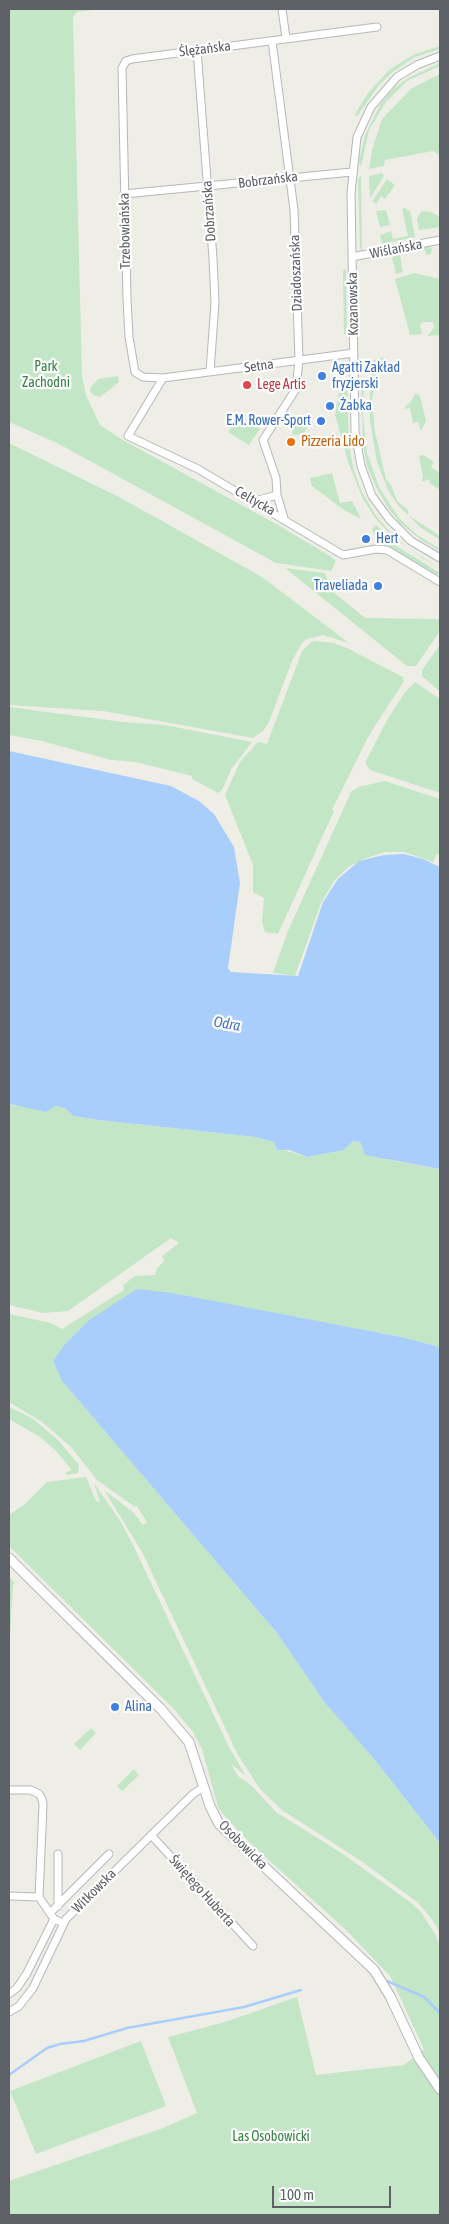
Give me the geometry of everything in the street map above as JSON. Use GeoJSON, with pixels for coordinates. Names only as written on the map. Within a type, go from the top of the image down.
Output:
{"type":"FeatureCollection","features":[{"type":"Feature","properties":{"kind":"street"},"geometry":{"type":"LineString","coordinates":[[282,9],[286,38]]}},
{"type":"Feature","properties":{"kind":"street","name":"Ślężańska"},"geometry":{"type":"LineString","coordinates":[[126,61],[377,27]]}},
{"type":"Feature","properties":{"kind":"street","name":"Dziadoszańska"},"geometry":{"type":"LineString","coordinates":[[272,41],[291,178],[299,360],[296,389],[263,440],[276,478],[277,495],[284,518]]}},
{"type":"Feature","properties":{"kind":"street","name":"Dobrzańska"},"geometry":{"type":"LineString","coordinates":[[197,50],[215,303],[210,371]]}},
{"type":"Feature","properties":{"kind":"street","name":"Kozanowska"},"geometry":{"type":"LineString","coordinates":[[440,56],[403,73],[376,100],[358,132],[352,172],[356,441],[366,482],[378,504],[396,528],[418,546],[440,558]]}},
{"type":"Feature","properties":{"kind":"street","name":"Trzebowiańska"},"geometry":{"type":"LineString","coordinates":[[126,61],[122,68],[124,194],[127,299],[133,364],[138,375],[163,378]]}},
{"type":"Feature","properties":{"kind":"street","name":"Bobrzańska"},"geometry":{"type":"LineString","coordinates":[[124,194],[352,172]]}},
{"type":"Feature","properties":{"kind":"street","name":"Wiślańska"},"geometry":{"type":"LineString","coordinates":[[352,257],[440,240]]}},
{"type":"Feature","properties":{"kind":"street","name":"Setna"},"geometry":{"type":"LineString","coordinates":[[163,378],[354,353]]}},
{"type":"Feature","properties":{"kind":"street","name":"Celtycka"},"geometry":{"type":"LineString","coordinates":[[163,378],[128,436],[198,469],[284,518],[343,555],[376,549],[386,550],[440,582]]}},
{"type":"Feature","properties":{"kind":"street"},"geometry":{"type":"LineString","coordinates":[[254,501],[277,495]]}},
{"type":"Feature","properties":{"kind":"street","name":"Osobowicka"},"geometry":{"type":"LineString","coordinates":[[9,1558],[174,1724],[193,1750],[213,1814],[225,1830],[374,1970],[390,1996],[419,2058],[440,2088]]}},
{"type":"Feature","properties":{"kind":"street","name":"Witkowska"},"geometry":{"type":"LineString","coordinates":[[9,2012],[19,2006],[33,1988],[64,1923],[193,1794],[204,1787]]}},
{"type":"Feature","properties":{"kind":"street"},"geometry":{"type":"LineString","coordinates":[[9,1790],[32,1790],[39,1794],[42,1799],[39,1897],[53,1915],[64,1923]]}},
{"type":"Feature","properties":{"kind":"street","name":"Świętego Huberta"},"geometry":{"type":"LineString","coordinates":[[151,1835],[253,1946]]}},
{"type":"Feature","properties":{"kind":"street"},"geometry":{"type":"LineString","coordinates":[[58,1854],[58,1906]]}},
{"type":"Feature","properties":{"kind":"street"},"geometry":{"type":"LineString","coordinates":[[9,1994],[17,1988],[27,1973],[58,1906],[109,1854]]}},
{"type":"Feature","properties":{"kind":"street"},"geometry":{"type":"LineString","coordinates":[[9,1896],[39,1897]]}},
{"type":"Feature","properties":{"kind":"green space","name":"Park Zachodni"},"geometry":{"type":"Polygon","coordinates":[[[9,9],[101,9],[77,12],[73,17],[82,376],[86,395],[100,425],[121,439],[278,525],[330,556],[336,561],[331,571],[276,563],[57,443],[9,422],[9,9]]]}},
{"type":"Feature","properties":{"kind":"green space"},"geometry":{"type":"Polygon","coordinates":[[[440,46],[440,49],[415,57],[394,71],[379,85],[358,115],[354,116],[368,93],[389,70],[413,55],[440,46]]]}},
{"type":"Feature","properties":{"kind":"green space"},"geometry":{"type":"Polygon","coordinates":[[[440,63],[440,66],[407,81],[386,102],[369,130],[361,167],[359,161],[365,135],[380,105],[394,88],[408,78],[440,63]]]}},
{"type":"Feature","properties":{"kind":"green space"},"geometry":{"type":"Polygon","coordinates":[[[440,74],[440,155],[433,151],[385,160],[384,166],[369,169],[372,150],[382,119],[412,88],[440,74]]]}},
{"type":"Feature","properties":{"kind":"green space"},"geometry":{"type":"Polygon","coordinates":[[[382,173],[384,176],[370,198],[369,176],[382,173]]]}},
{"type":"Feature","properties":{"kind":"green space"},"geometry":{"type":"Polygon","coordinates":[[[361,175],[362,251],[360,248],[358,180],[361,175]]]}},
{"type":"Feature","properties":{"kind":"green space"},"geometry":{"type":"Polygon","coordinates":[[[387,179],[395,185],[385,199],[381,196],[377,203],[374,204],[373,200],[387,179]]]}},
{"type":"Feature","properties":{"kind":"green space"},"geometry":{"type":"Polygon","coordinates":[[[405,208],[410,211],[415,237],[382,244],[380,235],[391,231],[393,239],[408,236],[402,209],[405,208]]]}},
{"type":"Feature","properties":{"kind":"green space"},"geometry":{"type":"Polygon","coordinates":[[[386,210],[390,225],[380,227],[376,211],[386,210]]]}},
{"type":"Feature","properties":{"kind":"green space"},"geometry":{"type":"Polygon","coordinates":[[[422,211],[431,212],[440,217],[440,227],[419,230],[417,218],[422,211]]]}},
{"type":"Feature","properties":{"kind":"green space"},"geometry":{"type":"Polygon","coordinates":[[[428,246],[432,248],[431,254],[426,255],[425,250],[400,255],[403,272],[396,274],[392,258],[395,252],[428,246]]]}},
{"type":"Feature","properties":{"kind":"green space"},"geometry":{"type":"Polygon","coordinates":[[[346,269],[347,335],[344,334],[343,271],[346,269]]]}},
{"type":"Feature","properties":{"kind":"green space"},"geometry":{"type":"Polygon","coordinates":[[[414,273],[440,279],[440,335],[427,336],[434,328],[433,322],[424,322],[420,324],[422,334],[410,335],[395,279],[414,273]]]}},
{"type":"Feature","properties":{"kind":"green space"},"geometry":{"type":"Polygon","coordinates":[[[383,357],[385,362],[378,365],[372,400],[375,432],[386,479],[391,485],[397,501],[408,510],[408,515],[397,504],[388,490],[377,462],[370,421],[372,361],[383,357]]]}},
{"type":"Feature","properties":{"kind":"green space"},"geometry":{"type":"Polygon","coordinates":[[[118,376],[119,382],[100,397],[93,395],[90,391],[90,388],[98,379],[118,376]]]}},
{"type":"Feature","properties":{"kind":"green space"},"geometry":{"type":"Polygon","coordinates":[[[361,377],[364,380],[363,417],[367,453],[379,487],[399,518],[416,534],[440,549],[440,551],[421,540],[399,522],[375,485],[367,466],[363,444],[361,377]]]}},
{"type":"Feature","properties":{"kind":"green space"},"geometry":{"type":"Polygon","coordinates":[[[347,378],[349,446],[354,471],[361,490],[376,516],[408,548],[395,539],[375,518],[363,499],[348,462],[335,415],[341,381],[347,378]]]}},
{"type":"Feature","properties":{"kind":"green space"},"geometry":{"type":"Polygon","coordinates":[[[416,393],[420,396],[426,421],[421,431],[418,422],[413,423],[410,408],[406,409],[405,406],[409,404],[416,393]]]}},
{"type":"Feature","properties":{"kind":"green space"},"geometry":{"type":"Polygon","coordinates":[[[238,416],[260,429],[249,445],[228,432],[238,416]]]}},
{"type":"Feature","properties":{"kind":"green space"},"geometry":{"type":"Polygon","coordinates":[[[301,417],[309,425],[303,434],[293,435],[292,430],[301,417]]]}},
{"type":"Feature","properties":{"kind":"green space"},"geometry":{"type":"Polygon","coordinates":[[[9,443],[121,498],[262,577],[349,643],[323,635],[307,639],[302,643],[292,661],[269,722],[263,731],[253,738],[103,711],[9,705],[9,443]]]}},
{"type":"Feature","properties":{"kind":"green space"},"geometry":{"type":"Polygon","coordinates":[[[423,455],[434,462],[431,467],[440,473],[440,490],[429,483],[430,481],[427,479],[424,482],[422,481],[419,456],[423,455]]]}},
{"type":"Feature","properties":{"kind":"green space"},"geometry":{"type":"Polygon","coordinates":[[[332,473],[340,503],[352,501],[361,519],[344,510],[312,486],[310,478],[332,473]]]}},
{"type":"Feature","properties":{"kind":"green space"},"geometry":{"type":"Polygon","coordinates":[[[408,515],[440,536],[440,540],[420,527],[408,515]]]}},
{"type":"Feature","properties":{"kind":"green space"},"geometry":{"type":"Polygon","coordinates":[[[376,525],[398,547],[440,573],[436,575],[392,548],[378,543],[372,529],[376,525]]]}},
{"type":"Feature","properties":{"kind":"green space"},"geometry":{"type":"Polygon","coordinates":[[[411,550],[440,568],[422,558],[411,550]]]}},
{"type":"Feature","properties":{"kind":"green space"},"geometry":{"type":"Polygon","coordinates":[[[285,568],[325,573],[332,591],[365,618],[440,619],[440,631],[416,666],[407,666],[285,568]]]}},
{"type":"Feature","properties":{"kind":"green space"},"geometry":{"type":"Polygon","coordinates":[[[311,642],[334,643],[347,648],[403,677],[404,681],[368,737],[332,810],[334,811],[278,934],[265,932],[262,922],[264,898],[253,892],[253,865],[225,795],[240,762],[258,742],[267,744],[302,651],[311,642]]]}},
{"type":"Feature","properties":{"kind":"green space"},"geometry":{"type":"Polygon","coordinates":[[[440,645],[440,692],[422,676],[422,670],[440,645]]]}},
{"type":"Feature","properties":{"kind":"green space"},"geometry":{"type":"Polygon","coordinates":[[[415,682],[440,699],[440,793],[370,770],[365,763],[387,720],[405,692],[415,682]]]}},
{"type":"Feature","properties":{"kind":"green space"},"geometry":{"type":"Polygon","coordinates":[[[9,707],[123,722],[165,725],[252,742],[232,768],[222,790],[218,793],[192,779],[192,776],[135,762],[111,760],[42,741],[9,735],[9,707]]]}},
{"type":"Feature","properties":{"kind":"green space"},"geometry":{"type":"Polygon","coordinates":[[[385,781],[440,799],[440,855],[437,854],[433,862],[404,852],[385,852],[366,858],[348,867],[334,881],[321,903],[295,976],[273,973],[287,933],[351,792],[358,787],[385,781]]]}},
{"type":"Feature","properties":{"kind":"green space"},"geometry":{"type":"Polygon","coordinates":[[[9,1104],[14,1106],[55,1106],[65,1108],[73,1116],[255,1137],[274,1142],[277,1148],[307,1157],[344,1150],[353,1141],[360,1142],[362,1149],[389,1160],[440,1169],[440,1347],[401,1337],[258,1310],[53,1361],[62,1381],[277,1633],[325,1703],[374,1759],[440,1843],[440,1933],[432,1919],[417,1902],[361,1861],[282,1810],[260,1789],[238,1755],[142,1552],[104,1490],[133,1512],[143,1525],[147,1522],[136,1505],[135,1507],[97,1480],[71,1447],[42,1422],[9,1402],[9,1314],[51,1323],[62,1329],[124,1290],[123,1285],[135,1276],[155,1275],[157,1268],[164,1261],[162,1256],[179,1243],[171,1238],[68,1311],[43,1313],[9,1305],[9,1104]]]}},
{"type":"Feature","properties":{"kind":"green space"},"geometry":{"type":"Polygon","coordinates":[[[9,1407],[32,1418],[58,1440],[79,1465],[78,1473],[67,1475],[65,1473],[72,1470],[55,1450],[40,1437],[9,1419],[9,1407]]]}},
{"type":"Feature","properties":{"kind":"green space","name":"Las Osobowicki"},"geometry":{"type":"Polygon","coordinates":[[[86,1477],[96,1501],[100,1502],[94,1483],[121,1522],[133,1545],[229,1747],[246,1776],[231,1764],[238,1776],[253,1787],[276,1812],[343,1854],[410,1902],[420,1911],[436,1935],[440,1949],[440,2215],[9,2215],[9,2181],[163,2128],[197,2113],[168,2037],[225,2022],[297,1997],[316,2075],[404,2065],[424,2049],[390,1976],[345,1929],[251,1844],[218,1807],[202,1749],[193,1732],[173,1708],[9,1546],[9,1515],[25,1504],[47,1482],[86,1477]]]}},
{"type":"Feature","properties":{"kind":"green space"},"geometry":{"type":"Polygon","coordinates":[[[9,1576],[15,1583],[13,1585],[9,1656],[9,1576]]]}},
{"type":"Feature","properties":{"kind":"green space"},"geometry":{"type":"Polygon","coordinates":[[[91,1728],[96,1733],[80,1750],[74,1744],[91,1728]]]}},
{"type":"Feature","properties":{"kind":"green space"},"geometry":{"type":"Polygon","coordinates":[[[134,1769],[139,1775],[122,1791],[117,1786],[134,1769]]]}},
{"type":"Feature","properties":{"kind":"green space"},"geometry":{"type":"Polygon","coordinates":[[[141,2041],[166,2106],[36,2154],[10,2091],[141,2041]]]}},
{"type":"Feature","properties":{"kind":"water","name":"Odra"},"geometry":{"type":"Polygon","coordinates":[[[9,751],[171,786],[199,801],[214,814],[234,847],[240,883],[228,968],[231,972],[298,976],[323,902],[338,879],[359,861],[384,855],[404,854],[423,859],[440,867],[440,1169],[365,1155],[360,1142],[353,1141],[344,1150],[307,1157],[289,1150],[277,1150],[274,1142],[255,1137],[73,1116],[65,1108],[55,1106],[46,1112],[9,1104],[9,751]]]}},
{"type":"Feature","properties":{"kind":"water"},"geometry":{"type":"Polygon","coordinates":[[[137,1289],[172,1293],[401,1337],[440,1347],[440,1843],[374,1759],[325,1703],[277,1633],[62,1381],[53,1361],[66,1343],[88,1321],[137,1289]]]}},
{"type":"Feature","properties":{"kind":"waterway"},"geometry":{"type":"LineString","coordinates":[[387,1981],[424,1997],[440,2013]]}},
{"type":"Feature","properties":{"kind":"waterway"},"geometry":{"type":"LineString","coordinates":[[9,2075],[47,2048],[60,2044],[84,2041],[127,2028],[244,2007],[301,1990]]}},
{"type":"Feature","properties":{"kind":"place","name":"Agatti Zakład fryzjerski"},"geometry":{"type":"Point","coordinates":[322,376]}},
{"type":"Feature","properties":{"kind":"place","name":"Lege Artis"},"geometry":{"type":"Point","coordinates":[247,385]}},
{"type":"Feature","properties":{"kind":"place","name":"Żabka"},"geometry":{"type":"Point","coordinates":[330,406]}},
{"type":"Feature","properties":{"kind":"place","name":"E.M. Rower-Sport"},"geometry":{"type":"Point","coordinates":[321,421]}},
{"type":"Feature","properties":{"kind":"place","name":"Pizzeria Lido"},"geometry":{"type":"Point","coordinates":[291,442]}},
{"type":"Feature","properties":{"kind":"place","name":"Hert"},"geometry":{"type":"Point","coordinates":[366,539]}},
{"type":"Feature","properties":{"kind":"place","name":"Traveliada"},"geometry":{"type":"Point","coordinates":[378,586]}},
{"type":"Feature","properties":{"kind":"place","name":"Alina"},"geometry":{"type":"Point","coordinates":[115,1707]}}]}
